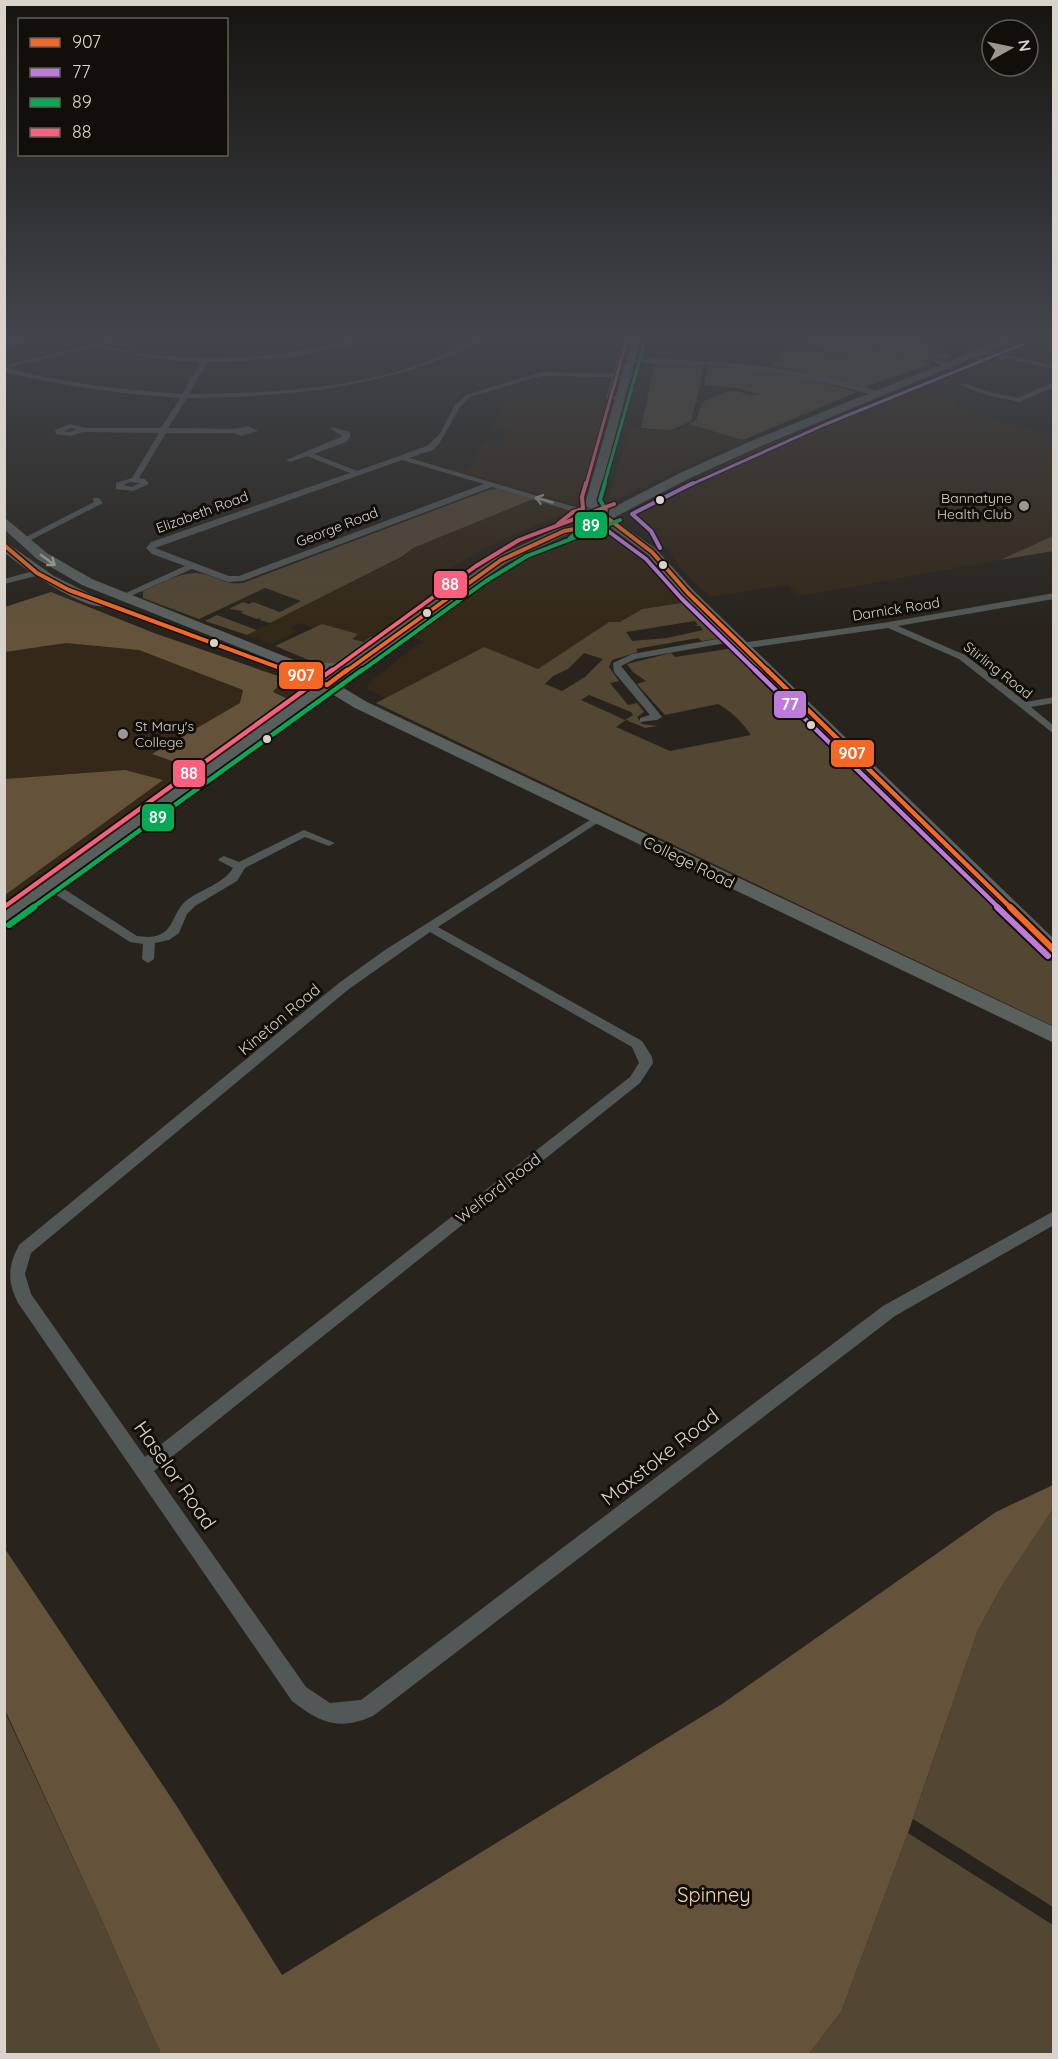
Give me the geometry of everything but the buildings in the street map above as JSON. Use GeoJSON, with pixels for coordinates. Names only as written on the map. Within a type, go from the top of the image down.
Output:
{"type":"FeatureCollection","features":[{"type":"Feature","properties":{"kind":"highway"},"geometry":{"type":"LineString","coordinates":[[4,918],[501,560],[564,531],[585,526],[608,512],[784,432]]}},
{"type":"Feature","properties":{"kind":"main road"},"geometry":{"type":"LineString","coordinates":[[609,432],[591,504],[608,512],[652,552],[688,593],[1053,950]]}},
{"type":"Feature","properties":{"kind":"main road"},"geometry":{"type":"LineString","coordinates":[[608,512],[602,494],[620,432]]}},
{"type":"Feature","properties":{"kind":"main road","name":"College Road"},"geometry":{"type":"LineString","coordinates":[[7,527],[58,567],[121,597],[291,663],[371,710],[1053,1036]]}},
{"type":"Feature","properties":{"kind":"main road","name":"College Road"},"geometry":{"type":"LineString","coordinates":[[4,545],[37,573],[69,590],[107,606],[327,685]]}},
{"type":"Feature","properties":{"kind":"main road","name":"College Road"},"geometry":{"type":"LineString","coordinates":[[291,663],[334,669],[351,667]]}},
{"type":"Feature","properties":{"kind":"street"},"geometry":{"type":"LineString","coordinates":[[134,480],[163,432]]}},
{"type":"Feature","properties":{"kind":"street"},"geometry":{"type":"LineString","coordinates":[[290,460],[346,437],[347,434],[343,432]]}},
{"type":"Feature","properties":{"kind":"street","name":"Elizabeth Road"},"geometry":{"type":"LineString","coordinates":[[155,552],[151,546],[158,542],[430,448],[440,441],[445,432]]}},
{"type":"Feature","properties":{"kind":"street"},"geometry":{"type":"LineString","coordinates":[[308,454],[356,473]]}},
{"type":"Feature","properties":{"kind":"street"},"geometry":{"type":"LineString","coordinates":[[403,458],[574,508],[608,512]]}},
{"type":"Feature","properties":{"kind":"street","name":"George Road"},"geometry":{"type":"LineString","coordinates":[[155,552],[228,579],[240,579],[492,484]]}},
{"type":"Feature","properties":{"kind":"street"},"geometry":{"type":"LineString","coordinates":[[22,541],[99,503],[96,500]]}},
{"type":"Feature","properties":{"kind":"street"},"geometry":{"type":"LineString","coordinates":[[121,597],[192,566]]}},
{"type":"Feature","properties":{"kind":"street"},"geometry":{"type":"LineString","coordinates":[[4,582],[37,573]]}},
{"type":"Feature","properties":{"kind":"street","name":"Darnick Road"},"geometry":{"type":"LineString","coordinates":[[644,720],[660,720],[616,670],[616,664],[619,661],[632,657],[738,642],[889,624],[1053,596]]}},
{"type":"Feature","properties":{"kind":"street","name":"Stirling Road"},"geometry":{"type":"LineString","coordinates":[[889,624],[900,632],[928,641],[961,656],[1053,730]]}},
{"type":"Feature","properties":{"kind":"street"},"geometry":{"type":"LineString","coordinates":[[1023,706],[1053,700]]}},
{"type":"Feature","properties":{"kind":"street","name":"Kineton Road"},"geometry":{"type":"LineString","coordinates":[[16,1281],[18,1262],[25,1250],[344,986],[389,953],[598,818]]}},
{"type":"Feature","properties":{"kind":"street"},"geometry":{"type":"LineString","coordinates":[[46,887],[57,890],[134,939],[149,941],[165,937],[174,930],[181,913],[191,903],[233,878],[240,866],[304,833],[329,843]]}},
{"type":"Feature","properties":{"kind":"street"},"geometry":{"type":"LineString","coordinates":[[224,860],[240,866]]}},
{"type":"Feature","properties":{"kind":"street","name":"Welford Road"},"geometry":{"type":"LineString","coordinates":[[144,1468],[635,1080],[642,1070],[645,1057],[637,1044],[431,928]]}},
{"type":"Feature","properties":{"kind":"street"},"geometry":{"type":"LineString","coordinates":[[148,959],[149,941]]}},
{"type":"Feature","properties":{"kind":"street","name":"Maxstoke Road"},"geometry":{"type":"LineString","coordinates":[[299,1694],[334,1716],[366,1709],[590,1540],[835,1350],[908,1300],[1053,1217]]}},
{"type":"Feature","properties":{"kind":"street","name":"Haselor Road"},"geometry":{"type":"LineString","coordinates":[[16,1281],[24,1298],[299,1694]]}},
{"type":"Feature","properties":{"kind":"shaded area"},"geometry":{"type":"Polygon","coordinates":[[[506,432],[600,432],[576,505],[447,468],[469,469],[484,442],[501,444],[506,432]]]}},
{"type":"Feature","properties":{"kind":"shaded area"},"geometry":{"type":"Polygon","coordinates":[[[629,432],[716,432],[743,440],[617,499],[609,498],[629,432]]]}},
{"type":"Feature","properties":{"kind":"shaded area"},"geometry":{"type":"Polygon","coordinates":[[[716,432],[762,432],[743,440],[716,432]]]}},
{"type":"Feature","properties":{"kind":"shaded area"},"geometry":{"type":"Polygon","coordinates":[[[800,432],[1039,432],[1053,436],[1053,536],[1000,560],[801,596],[788,585],[710,597],[681,569],[670,551],[651,534],[640,518],[640,510],[649,502],[761,447],[800,432]]]}},
{"type":"Feature","properties":{"kind":"shaded area"},"geometry":{"type":"Polygon","coordinates":[[[498,489],[533,499],[413,548],[403,556],[270,623],[241,613],[243,611],[229,609],[243,602],[249,604],[253,602],[280,612],[301,601],[265,588],[199,619],[143,598],[143,591],[176,576],[190,573],[203,574],[231,583],[243,583],[488,490],[498,489]]]}},
{"type":"Feature","properties":{"kind":"shaded area"},"geometry":{"type":"Polygon","coordinates":[[[533,499],[570,511],[497,542],[446,570],[462,575],[411,609],[374,638],[370,637],[364,642],[351,638],[357,634],[322,624],[314,628],[300,623],[291,628],[297,631],[271,644],[247,635],[403,557],[413,548],[533,499]]]}},
{"type":"Feature","properties":{"kind":"shaded area"},"geometry":{"type":"Polygon","coordinates":[[[588,529],[604,529],[621,538],[688,602],[642,609],[620,622],[609,622],[538,669],[484,647],[386,698],[367,689],[368,683],[415,646],[424,642],[408,634],[499,566],[533,548],[588,529]]]}},
{"type":"Feature","properties":{"kind":"shaded area"},"geometry":{"type":"Polygon","coordinates":[[[1053,536],[1053,551],[1000,560],[1053,536]]]}},
{"type":"Feature","properties":{"kind":"shaded area","name":"St Mary's College"},"geometry":{"type":"Polygon","coordinates":[[[51,592],[154,633],[296,682],[291,685],[293,692],[299,694],[5,902],[4,607],[51,592]]]}},
{"type":"Feature","properties":{"kind":"shaded area"},"geometry":{"type":"Polygon","coordinates":[[[688,602],[725,637],[702,641],[698,638],[636,649],[638,652],[612,660],[609,667],[619,681],[610,683],[628,705],[637,703],[644,712],[637,717],[642,724],[658,726],[645,728],[626,720],[616,727],[670,751],[751,735],[736,717],[718,704],[665,715],[637,684],[646,681],[633,672],[627,664],[671,653],[675,657],[734,648],[1053,962],[1053,1026],[376,703],[484,647],[538,669],[609,622],[620,622],[642,609],[688,602]],[[695,621],[626,632],[632,641],[667,638],[703,630],[700,626],[693,626],[698,625],[695,621]],[[584,653],[568,669],[553,676],[545,684],[562,691],[585,677],[603,659],[584,653]],[[589,695],[581,700],[625,720],[633,715],[631,712],[589,695]]]}},
{"type":"Feature","properties":{"kind":"shaded area"},"geometry":{"type":"Polygon","coordinates":[[[217,615],[257,630],[247,635],[205,621],[217,615]]]}},
{"type":"Feature","properties":{"kind":"shaded area"},"geometry":{"type":"Polygon","coordinates":[[[322,624],[358,634],[352,639],[364,642],[370,637],[374,638],[351,656],[335,664],[309,660],[275,646],[322,624]]]}},
{"type":"Feature","properties":{"kind":"shaded area"},"geometry":{"type":"Polygon","coordinates":[[[1053,1509],[1053,1907],[913,1819],[978,1630],[1002,1586],[1053,1509]]]}},
{"type":"Feature","properties":{"kind":"shaded area"},"geometry":{"type":"Polygon","coordinates":[[[4,1710],[100,1916],[161,2054],[5,2054],[4,1710]]]}},
{"type":"Feature","properties":{"kind":"shaded area"},"geometry":{"type":"Polygon","coordinates":[[[908,1833],[1053,1925],[1053,2054],[809,2054],[841,2012],[908,1833]]]}},
{"type":"Feature","properties":{"kind":"green space"},"geometry":{"type":"Polygon","coordinates":[[[51,592],[154,633],[278,676],[278,686],[273,692],[290,700],[192,768],[152,754],[240,703],[243,690],[139,650],[66,643],[5,652],[5,607],[51,592]]]}},
{"type":"Feature","properties":{"kind":"green space"},"geometry":{"type":"Polygon","coordinates":[[[125,770],[163,780],[5,895],[5,779],[125,770]]]}},
{"type":"Feature","properties":{"kind":"green space","name":"Spinney"},"geometry":{"type":"Polygon","coordinates":[[[1053,1485],[1053,1509],[1002,1586],[978,1630],[908,1833],[841,2012],[809,2054],[161,2054],[5,1710],[5,1549],[176,1805],[282,1975],[722,1704],[996,1512],[1053,1485]]]}},
{"type":"Feature","properties":{"kind":"transit line","name":"88"},"geometry":{"type":"LineString","coordinates":[[558,524],[573,512],[583,509],[582,497],[601,432]]}},
{"type":"Feature","properties":{"kind":"transit line","name":"89"},"geometry":{"type":"LineString","coordinates":[[570,538],[582,528],[603,521],[606,516],[606,510],[600,500],[619,432]]}},
{"type":"Feature","properties":{"kind":"transit line","name":"77"},"geometry":{"type":"LineString","coordinates":[[660,548],[651,531],[632,514],[728,467],[808,432]]}},
{"type":"Feature","properties":{"kind":"transit line","name":"88"},"geometry":{"type":"LineString","coordinates":[[4,907],[476,566],[519,540],[614,504]]}},
{"type":"Feature","properties":{"kind":"transit line","name":"907"},"geometry":{"type":"LineString","coordinates":[[4,545],[37,573],[69,590],[327,685],[501,560],[564,531],[585,527],[606,517],[652,552],[688,593],[1054,950]]}},
{"type":"Feature","properties":{"kind":"transit line","name":"77"},"geometry":{"type":"LineString","coordinates":[[593,520],[646,559],[682,599],[1048,956]]}},
{"type":"Feature","properties":{"kind":"transit line","name":"89"},"geometry":{"type":"LineString","coordinates":[[9,925],[486,581],[527,556],[620,520]]}},
{"type":"Feature","properties":{"kind":"place","name":"Bannatyne Health Club"},"geometry":{"type":"Point","coordinates":[1024,506]}},
{"type":"Feature","properties":{"kind":"place","name":"St Mary's College"},"geometry":{"type":"Point","coordinates":[123,734]}}]}
